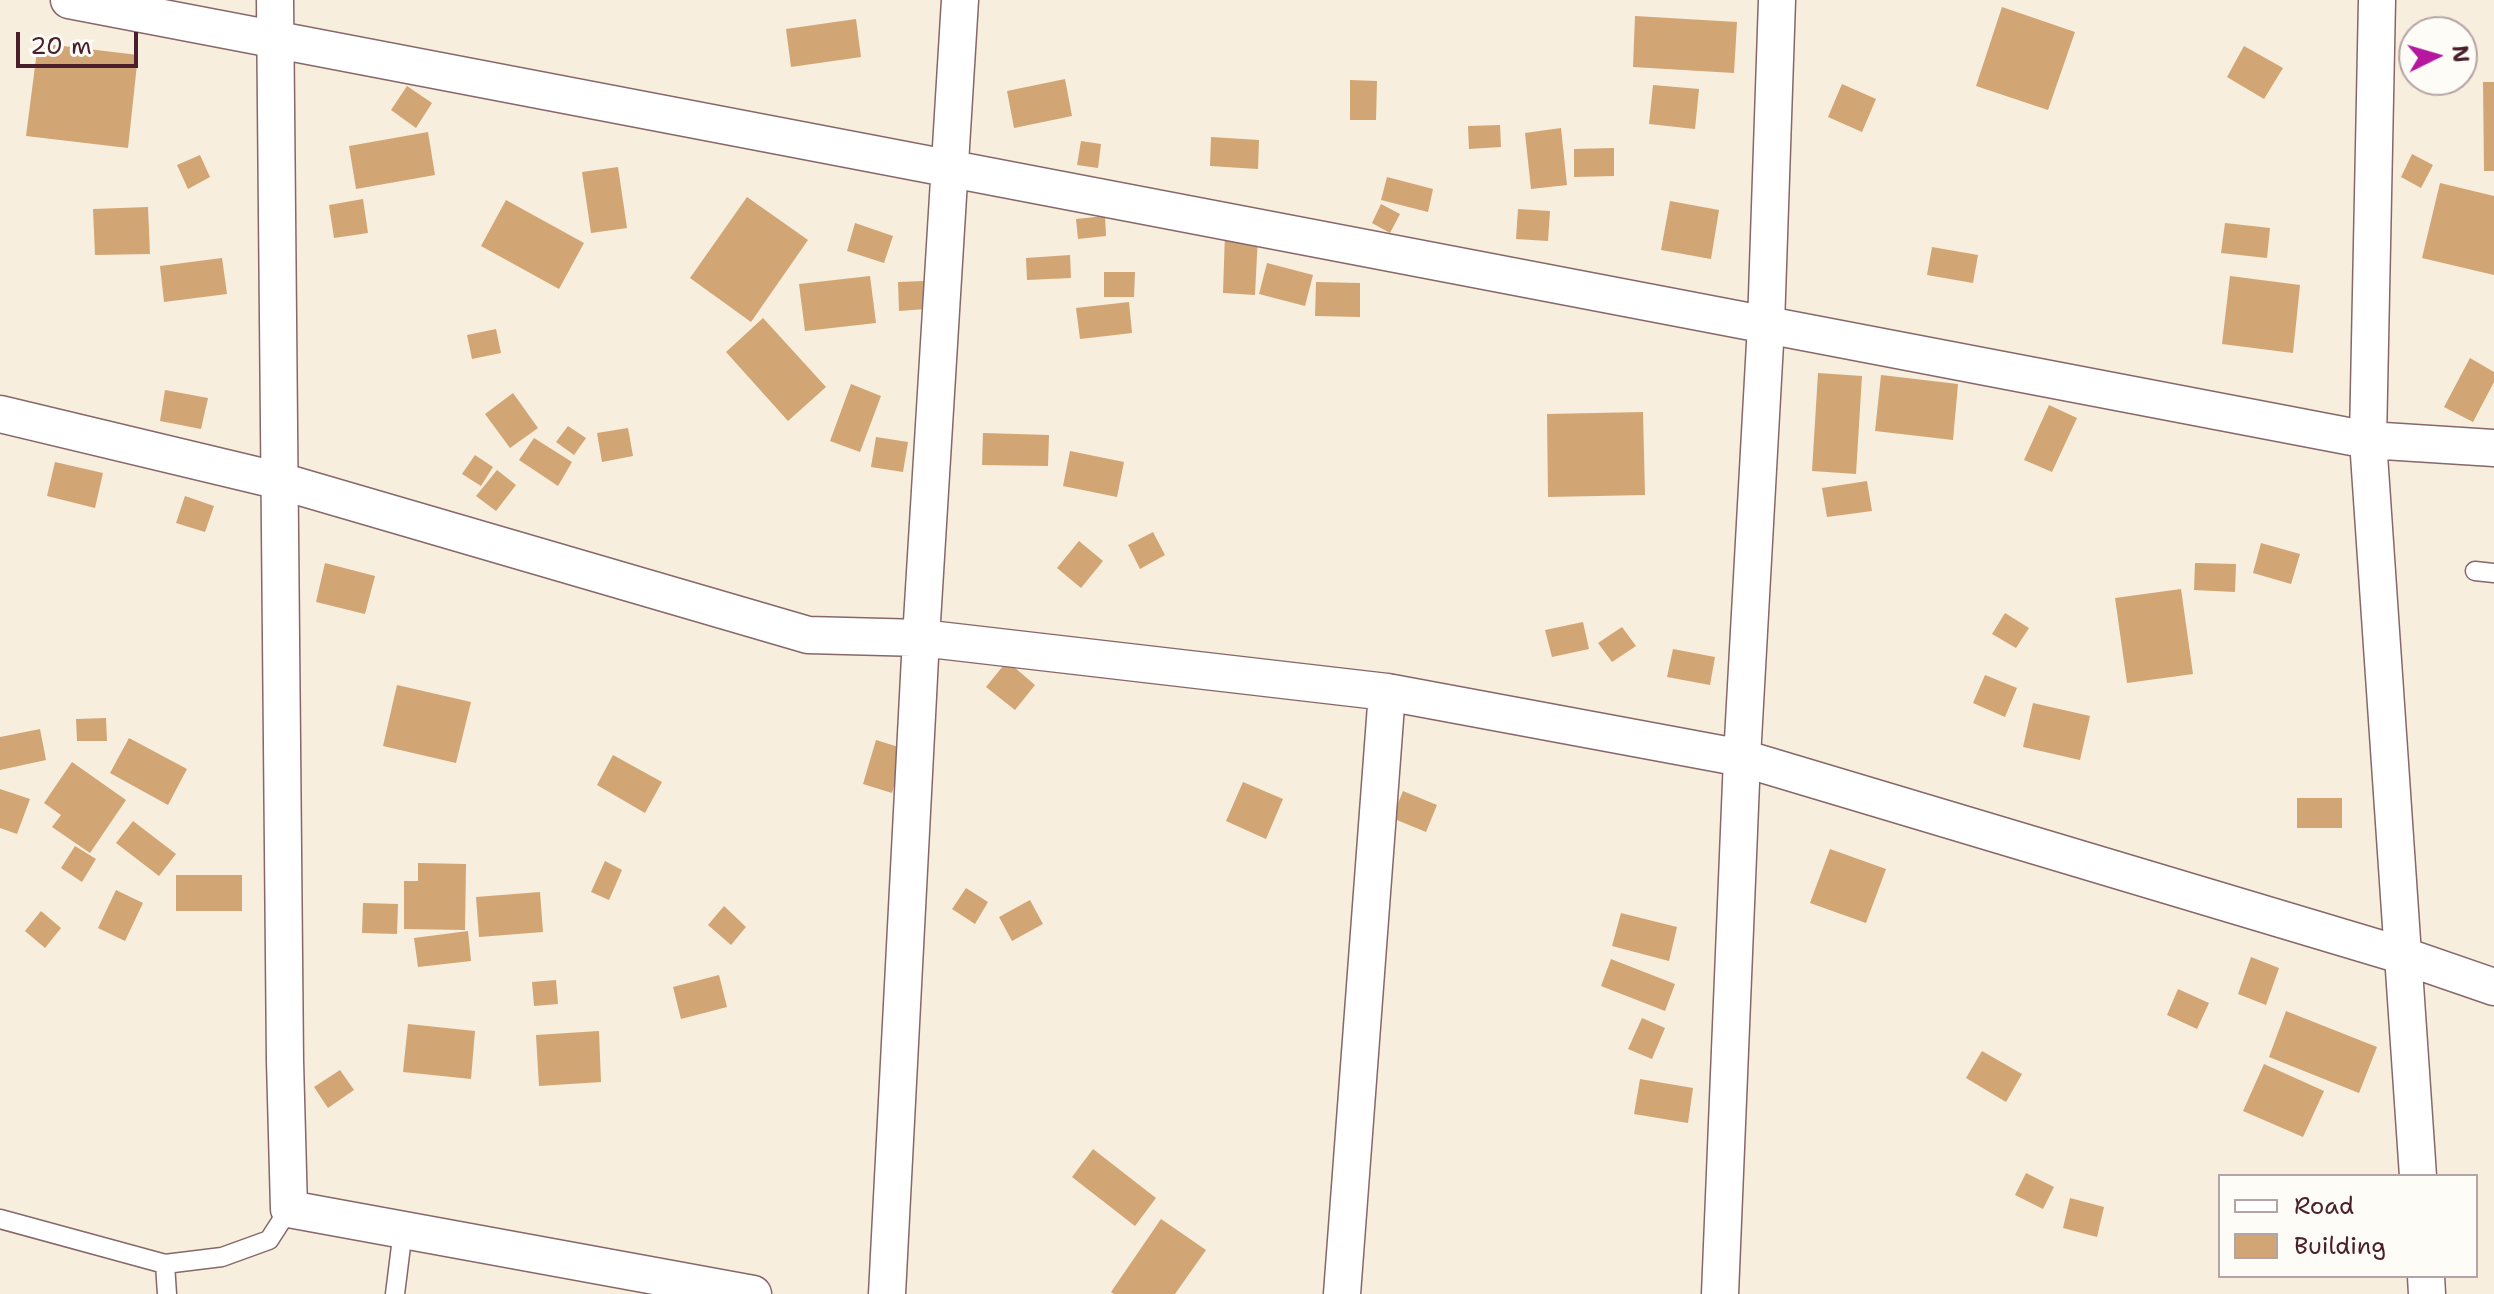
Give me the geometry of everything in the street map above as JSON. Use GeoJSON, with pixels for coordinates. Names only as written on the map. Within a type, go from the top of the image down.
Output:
{"type":"FeatureCollection","features":[{"type":"Feature","properties":{"kind":"street"},"geometry":{"type":"LineString","coordinates":[[69,0],[2368,440],[2494,448]]}},
{"type":"Feature","properties":{"kind":"street"},"geometry":{"type":"LineString","coordinates":[[275,0],[289,1209],[753,1294]]}},
{"type":"Feature","properties":{"kind":"street"},"geometry":{"type":"LineString","coordinates":[[887,1294],[921,638],[960,0]]}},
{"type":"Feature","properties":{"kind":"street"},"geometry":{"type":"LineString","coordinates":[[1720,1294],[1742,758],[1766,325],[1777,0]]}},
{"type":"Feature","properties":{"kind":"street"},"geometry":{"type":"LineString","coordinates":[[2377,0],[2368,440],[2418,1174]]}},
{"type":"Feature","properties":{"kind":"street"},"geometry":{"type":"LineString","coordinates":[[0,414],[280,481],[808,635],[921,638],[1387,692],[1742,758],[2401,955],[2494,987]]}},
{"type":"Feature","properties":{"kind":"street"},"geometry":{"type":"LineString","coordinates":[[1342,1294],[1387,692]]}},
{"type":"Feature","properties":{"kind":"lane"},"geometry":{"type":"LineString","coordinates":[[2475,571],[2494,573]]}},
{"type":"Feature","properties":{"kind":"lane"},"geometry":{"type":"LineString","coordinates":[[0,1219],[165,1264],[222,1257],[269,1240],[289,1209]]}},
{"type":"Feature","properties":{"kind":"lane"},"geometry":{"type":"LineString","coordinates":[[395,1294],[403,1230]]}},
{"type":"Feature","properties":{"kind":"lane"},"geometry":{"type":"LineString","coordinates":[[165,1264],[167,1294]]}},
{"type":"Feature","properties":{"kind":"building"},"geometry":{"type":"Polygon","coordinates":[[[2002,7],[2075,32],[2048,110],[1976,86],[2002,7]]]}},
{"type":"Feature","properties":{"kind":"building"},"geometry":{"type":"Polygon","coordinates":[[[1635,16],[1737,22],[1734,73],[1633,67],[1635,16]]]}},
{"type":"Feature","properties":{"kind":"building"},"geometry":{"type":"Polygon","coordinates":[[[856,19],[861,57],[791,67],[786,29],[856,19]]]}},
{"type":"Feature","properties":{"kind":"building"},"geometry":{"type":"Polygon","coordinates":[[[38,43],[138,55],[128,148],[26,136],[38,43]]]}},
{"type":"Feature","properties":{"kind":"building"},"geometry":{"type":"Polygon","coordinates":[[[2244,46],[2283,68],[2264,99],[2227,77],[2244,46]]]}},
{"type":"Feature","properties":{"kind":"building"},"geometry":{"type":"Polygon","coordinates":[[[1065,79],[1072,116],[1014,128],[1007,91],[1065,79]]]}},
{"type":"Feature","properties":{"kind":"building"},"geometry":{"type":"Polygon","coordinates":[[[1350,80],[1377,81],[1376,120],[1350,120],[1350,80]]]}},
{"type":"Feature","properties":{"kind":"building"},"geometry":{"type":"Polygon","coordinates":[[[2483,82],[2494,82],[2494,171],[2484,171],[2483,82]]]}},
{"type":"Feature","properties":{"kind":"building"},"geometry":{"type":"Polygon","coordinates":[[[1842,84],[1876,99],[1862,132],[1828,117],[1842,84]]]}},
{"type":"Feature","properties":{"kind":"building"},"geometry":{"type":"Polygon","coordinates":[[[1653,85],[1699,89],[1695,129],[1649,124],[1653,85]]]}},
{"type":"Feature","properties":{"kind":"building"},"geometry":{"type":"Polygon","coordinates":[[[407,86],[432,103],[416,128],[391,110],[407,86]]]}},
{"type":"Feature","properties":{"kind":"building"},"geometry":{"type":"Polygon","coordinates":[[[1500,125],[1501,147],[1469,149],[1468,126],[1500,125]]]}},
{"type":"Feature","properties":{"kind":"building"},"geometry":{"type":"Polygon","coordinates":[[[1561,128],[1567,185],[1531,189],[1525,133],[1561,128]]]}},
{"type":"Feature","properties":{"kind":"building"},"geometry":{"type":"Polygon","coordinates":[[[428,132],[435,175],[356,189],[349,146],[428,132]]]}},
{"type":"Feature","properties":{"kind":"building"},"geometry":{"type":"Polygon","coordinates":[[[1211,137],[1259,140],[1258,169],[1210,166],[1211,137]]]}},
{"type":"Feature","properties":{"kind":"building"},"geometry":{"type":"Polygon","coordinates":[[[1081,141],[1101,144],[1098,168],[1077,165],[1081,141]]]}},
{"type":"Feature","properties":{"kind":"building"},"geometry":{"type":"Polygon","coordinates":[[[1614,148],[1614,176],[1574,177],[1574,149],[1614,148]]]}},
{"type":"Feature","properties":{"kind":"building"},"geometry":{"type":"Polygon","coordinates":[[[2412,154],[2433,165],[2421,188],[2401,177],[2412,154]]]}},
{"type":"Feature","properties":{"kind":"building"},"geometry":{"type":"Polygon","coordinates":[[[200,155],[210,177],[188,189],[177,165],[200,155]]]}},
{"type":"Feature","properties":{"kind":"building"},"geometry":{"type":"Polygon","coordinates":[[[618,167],[627,228],[591,233],[582,172],[618,167]]]}},
{"type":"Feature","properties":{"kind":"building"},"geometry":{"type":"Polygon","coordinates":[[[1387,177],[1433,189],[1428,212],[1381,200],[1387,177]]]}},
{"type":"Feature","properties":{"kind":"building"},"geometry":{"type":"Polygon","coordinates":[[[2440,183],[2494,196],[2494,275],[2422,258],[2440,183]]]}},
{"type":"Feature","properties":{"kind":"building"},"geometry":{"type":"Polygon","coordinates":[[[747,197],[808,240],[751,322],[690,278],[747,197]]]}},
{"type":"Feature","properties":{"kind":"building"},"geometry":{"type":"Polygon","coordinates":[[[363,199],[368,233],[334,238],[329,205],[363,199]]]}},
{"type":"Feature","properties":{"kind":"building"},"geometry":{"type":"Polygon","coordinates":[[[506,200],[584,243],[559,289],[481,246],[506,200]]]}},
{"type":"Feature","properties":{"kind":"building"},"geometry":{"type":"Polygon","coordinates":[[[1670,201],[1719,210],[1711,259],[1661,250],[1670,201]]]}},
{"type":"Feature","properties":{"kind":"building"},"geometry":{"type":"Polygon","coordinates":[[[1381,204],[1400,214],[1390,233],[1372,223],[1381,204]]]}},
{"type":"Feature","properties":{"kind":"building"},"geometry":{"type":"Polygon","coordinates":[[[148,207],[150,254],[95,255],[93,209],[148,207]]]}},
{"type":"Feature","properties":{"kind":"building"},"geometry":{"type":"Polygon","coordinates":[[[1518,209],[1550,211],[1548,241],[1516,239],[1518,209]]]}},
{"type":"Feature","properties":{"kind":"building"},"geometry":{"type":"Polygon","coordinates":[[[1105,216],[1106,236],[1078,239],[1076,219],[1105,216]]]}},
{"type":"Feature","properties":{"kind":"building"},"geometry":{"type":"Polygon","coordinates":[[[855,223],[893,236],[884,263],[847,251],[855,223]]]}},
{"type":"Feature","properties":{"kind":"building"},"geometry":{"type":"Polygon","coordinates":[[[2225,223],[2270,228],[2267,258],[2221,253],[2225,223]]]}},
{"type":"Feature","properties":{"kind":"building"},"geometry":{"type":"Polygon","coordinates":[[[1225,233],[1258,235],[1255,295],[1223,293],[1225,233]]]}},
{"type":"Feature","properties":{"kind":"building"},"geometry":{"type":"Polygon","coordinates":[[[1932,247],[1978,255],[1973,283],[1927,275],[1932,247]]]}},
{"type":"Feature","properties":{"kind":"building"},"geometry":{"type":"Polygon","coordinates":[[[1070,255],[1071,278],[1027,280],[1026,258],[1070,255]]]}},
{"type":"Feature","properties":{"kind":"building"},"geometry":{"type":"Polygon","coordinates":[[[222,258],[227,294],[164,302],[160,266],[222,258]]]}},
{"type":"Feature","properties":{"kind":"building"},"geometry":{"type":"Polygon","coordinates":[[[1267,263],[1313,275],[1305,306],[1259,294],[1267,263]]]}},
{"type":"Feature","properties":{"kind":"building"},"geometry":{"type":"Polygon","coordinates":[[[1104,272],[1135,272],[1134,297],[1104,297],[1104,272]]]}},
{"type":"Feature","properties":{"kind":"building"},"geometry":{"type":"Polygon","coordinates":[[[870,276],[876,323],[805,331],[799,284],[870,276]]]}},
{"type":"Feature","properties":{"kind":"building"},"geometry":{"type":"Polygon","coordinates":[[[2230,276],[2300,285],[2293,353],[2222,344],[2230,276]]]}},
{"type":"Feature","properties":{"kind":"building"},"geometry":{"type":"Polygon","coordinates":[[[924,281],[926,309],[899,311],[898,282],[924,281]]]}},
{"type":"Feature","properties":{"kind":"building"},"geometry":{"type":"Polygon","coordinates":[[[1316,282],[1360,283],[1360,317],[1315,316],[1316,282]]]}},
{"type":"Feature","properties":{"kind":"building"},"geometry":{"type":"Polygon","coordinates":[[[1129,302],[1132,333],[1080,339],[1076,308],[1129,302]]]}},
{"type":"Feature","properties":{"kind":"building"},"geometry":{"type":"Polygon","coordinates":[[[763,318],[826,387],[788,421],[726,352],[763,318]]]}},
{"type":"Feature","properties":{"kind":"building"},"geometry":{"type":"Polygon","coordinates":[[[496,329],[501,353],[472,359],[467,335],[496,329]]]}},
{"type":"Feature","properties":{"kind":"building"},"geometry":{"type":"Polygon","coordinates":[[[2470,358],[2494,372],[2494,382],[2473,422],[2444,407],[2470,358]]]}},
{"type":"Feature","properties":{"kind":"building"},"geometry":{"type":"Polygon","coordinates":[[[1818,373],[1862,376],[1856,474],[1812,471],[1818,373]]]}},
{"type":"Feature","properties":{"kind":"building"},"geometry":{"type":"Polygon","coordinates":[[[1881,375],[1958,384],[1953,440],[1875,431],[1881,375]]]}},
{"type":"Feature","properties":{"kind":"building"},"geometry":{"type":"Polygon","coordinates":[[[851,384],[881,396],[860,452],[830,441],[851,384]]]}},
{"type":"Feature","properties":{"kind":"building"},"geometry":{"type":"Polygon","coordinates":[[[165,390],[208,398],[201,429],[160,421],[165,390]]]}},
{"type":"Feature","properties":{"kind":"building"},"geometry":{"type":"Polygon","coordinates":[[[513,393],[538,428],[510,448],[485,414],[513,393]]]}},
{"type":"Feature","properties":{"kind":"building"},"geometry":{"type":"Polygon","coordinates":[[[2049,405],[2077,418],[2052,472],[2024,460],[2049,405]]]}},
{"type":"Feature","properties":{"kind":"building"},"geometry":{"type":"Polygon","coordinates":[[[1643,412],[1645,495],[1548,497],[1547,414],[1643,412]]]}},
{"type":"Feature","properties":{"kind":"building"},"geometry":{"type":"Polygon","coordinates":[[[568,426],[586,438],[574,455],[556,442],[568,426]]]}},
{"type":"Feature","properties":{"kind":"building"},"geometry":{"type":"Polygon","coordinates":[[[628,428],[633,456],[602,462],[597,433],[628,428]]]}},
{"type":"Feature","properties":{"kind":"building"},"geometry":{"type":"Polygon","coordinates":[[[983,433],[1049,435],[1048,466],[982,465],[983,433]]]}},
{"type":"Feature","properties":{"kind":"building"},"geometry":{"type":"Polygon","coordinates":[[[876,437],[908,442],[903,472],[871,467],[876,437]]]}},
{"type":"Feature","properties":{"kind":"building"},"geometry":{"type":"Polygon","coordinates":[[[534,438],[572,462],[558,486],[519,460],[534,438]]]}},
{"type":"Feature","properties":{"kind":"building"},"geometry":{"type":"Polygon","coordinates":[[[1070,451],[1124,462],[1117,497],[1063,486],[1070,451]]]}},
{"type":"Feature","properties":{"kind":"building"},"geometry":{"type":"Polygon","coordinates":[[[475,455],[493,467],[481,486],[462,474],[475,455]]]}},
{"type":"Feature","properties":{"kind":"building"},"geometry":{"type":"Polygon","coordinates":[[[55,462],[103,473],[95,508],[47,496],[55,462]]]}},
{"type":"Feature","properties":{"kind":"building"},"geometry":{"type":"Polygon","coordinates":[[[497,470],[516,485],[496,511],[476,496],[497,470]]]}},
{"type":"Feature","properties":{"kind":"building"},"geometry":{"type":"Polygon","coordinates":[[[1867,481],[1872,511],[1827,517],[1822,488],[1867,481]]]}},
{"type":"Feature","properties":{"kind":"building"},"geometry":{"type":"Polygon","coordinates":[[[185,496],[214,506],[205,532],[176,523],[185,496]]]}},
{"type":"Feature","properties":{"kind":"building"},"geometry":{"type":"Polygon","coordinates":[[[1153,532],[1165,555],[1140,569],[1128,545],[1153,532]]]}},
{"type":"Feature","properties":{"kind":"building"},"geometry":{"type":"Polygon","coordinates":[[[1079,541],[1103,561],[1081,588],[1057,568],[1079,541]]]}},
{"type":"Feature","properties":{"kind":"building"},"geometry":{"type":"Polygon","coordinates":[[[2261,543],[2300,554],[2291,584],[2253,573],[2261,543]]]}},
{"type":"Feature","properties":{"kind":"building"},"geometry":{"type":"Polygon","coordinates":[[[325,563],[375,576],[365,614],[316,602],[325,563]]]}},
{"type":"Feature","properties":{"kind":"building"},"geometry":{"type":"Polygon","coordinates":[[[2195,563],[2236,564],[2235,592],[2194,590],[2195,563]]]}},
{"type":"Feature","properties":{"kind":"building"},"geometry":{"type":"Polygon","coordinates":[[[2181,589],[2193,674],[2127,683],[2115,598],[2181,589]]]}},
{"type":"Feature","properties":{"kind":"building"},"geometry":{"type":"Polygon","coordinates":[[[2005,613],[2029,628],[2016,648],[1992,634],[2005,613]]]}},
{"type":"Feature","properties":{"kind":"building"},"geometry":{"type":"Polygon","coordinates":[[[1583,622],[1589,649],[1552,657],[1545,630],[1583,622]]]}},
{"type":"Feature","properties":{"kind":"building"},"geometry":{"type":"Polygon","coordinates":[[[1622,627],[1636,646],[1612,662],[1598,643],[1622,627]]]}},
{"type":"Feature","properties":{"kind":"building"},"geometry":{"type":"Polygon","coordinates":[[[1673,649],[1715,657],[1710,685],[1667,677],[1673,649]]]}},
{"type":"Feature","properties":{"kind":"building"},"geometry":{"type":"Polygon","coordinates":[[[1007,661],[1035,685],[1015,710],[986,687],[1007,661]]]}},
{"type":"Feature","properties":{"kind":"building"},"geometry":{"type":"Polygon","coordinates":[[[1985,675],[2017,688],[2005,717],[1973,703],[1985,675]]]}},
{"type":"Feature","properties":{"kind":"building"},"geometry":{"type":"Polygon","coordinates":[[[397,685],[471,702],[456,763],[383,746],[397,685]]]}},
{"type":"Feature","properties":{"kind":"building"},"geometry":{"type":"Polygon","coordinates":[[[2033,703],[2090,716],[2080,760],[2023,747],[2033,703]]]}},
{"type":"Feature","properties":{"kind":"building"},"geometry":{"type":"Polygon","coordinates":[[[106,718],[107,741],[77,741],[76,719],[106,718]]]}},
{"type":"Feature","properties":{"kind":"building"},"geometry":{"type":"Polygon","coordinates":[[[40,729],[46,760],[0,770],[0,737],[40,729]]]}},
{"type":"Feature","properties":{"kind":"building"},"geometry":{"type":"Polygon","coordinates":[[[129,738],[187,769],[168,805],[110,773],[129,738]]]}},
{"type":"Feature","properties":{"kind":"building"},"geometry":{"type":"Polygon","coordinates":[[[876,740],[905,749],[892,793],[863,784],[876,740]]]}},
{"type":"Feature","properties":{"kind":"building"},"geometry":{"type":"Polygon","coordinates":[[[613,755],[662,782],[645,813],[597,785],[613,755]]]}},
{"type":"Feature","properties":{"kind":"building"},"geometry":{"type":"Polygon","coordinates":[[[72,762],[126,800],[90,853],[52,827],[61,815],[44,803],[72,762]]]}},
{"type":"Feature","properties":{"kind":"building"},"geometry":{"type":"Polygon","coordinates":[[[1243,782],[1283,799],[1266,839],[1226,821],[1243,782]]]}},
{"type":"Feature","properties":{"kind":"building"},"geometry":{"type":"Polygon","coordinates":[[[0,789],[30,799],[17,834],[0,828],[0,789]]]}},
{"type":"Feature","properties":{"kind":"building"},"geometry":{"type":"Polygon","coordinates":[[[1403,791],[1437,805],[1426,832],[1392,818],[1403,791]]]}},
{"type":"Feature","properties":{"kind":"building"},"geometry":{"type":"Polygon","coordinates":[[[2297,798],[2342,798],[2342,828],[2297,828],[2297,798]]]}},
{"type":"Feature","properties":{"kind":"building"},"geometry":{"type":"Polygon","coordinates":[[[133,821],[176,854],[159,876],[116,843],[133,821]]]}},
{"type":"Feature","properties":{"kind":"building"},"geometry":{"type":"Polygon","coordinates":[[[75,846],[96,859],[82,882],[61,868],[75,846]]]}},
{"type":"Feature","properties":{"kind":"building"},"geometry":{"type":"Polygon","coordinates":[[[1830,849],[1886,869],[1866,923],[1810,903],[1830,849]]]}},
{"type":"Feature","properties":{"kind":"building"},"geometry":{"type":"Polygon","coordinates":[[[605,861],[622,870],[609,900],[591,892],[605,861]]]}},
{"type":"Feature","properties":{"kind":"building"},"geometry":{"type":"Polygon","coordinates":[[[418,863],[466,864],[465,930],[404,929],[404,881],[418,881],[418,863]]]}},
{"type":"Feature","properties":{"kind":"building"},"geometry":{"type":"Polygon","coordinates":[[[176,875],[242,875],[242,911],[176,911],[176,875]]]}},
{"type":"Feature","properties":{"kind":"building"},"geometry":{"type":"Polygon","coordinates":[[[966,888],[988,902],[975,924],[952,909],[966,888]]]}},
{"type":"Feature","properties":{"kind":"building"},"geometry":{"type":"Polygon","coordinates":[[[116,890],[143,903],[125,941],[98,928],[116,890]]]}},
{"type":"Feature","properties":{"kind":"building"},"geometry":{"type":"Polygon","coordinates":[[[540,892],[543,932],[479,937],[476,897],[540,892]]]}},
{"type":"Feature","properties":{"kind":"building"},"geometry":{"type":"Polygon","coordinates":[[[1030,900],[1043,924],[1012,941],[999,917],[1030,900]]]}},
{"type":"Feature","properties":{"kind":"building"},"geometry":{"type":"Polygon","coordinates":[[[363,903],[398,904],[397,934],[362,933],[363,903]]]}},
{"type":"Feature","properties":{"kind":"building"},"geometry":{"type":"Polygon","coordinates":[[[724,906],[746,927],[731,945],[708,925],[724,906]]]}},
{"type":"Feature","properties":{"kind":"building"},"geometry":{"type":"Polygon","coordinates":[[[41,911],[61,928],[45,948],[25,931],[41,911]]]}},
{"type":"Feature","properties":{"kind":"building"},"geometry":{"type":"Polygon","coordinates":[[[1621,913],[1677,927],[1669,961],[1612,946],[1621,913]]]}},
{"type":"Feature","properties":{"kind":"building"},"geometry":{"type":"Polygon","coordinates":[[[468,931],[471,961],[418,967],[414,938],[468,931]]]}},
{"type":"Feature","properties":{"kind":"building"},"geometry":{"type":"Polygon","coordinates":[[[2251,957],[2279,968],[2266,1005],[2238,994],[2251,957]]]}},
{"type":"Feature","properties":{"kind":"building"},"geometry":{"type":"Polygon","coordinates":[[[1611,959],[1675,984],[1665,1011],[1601,986],[1611,959]]]}},
{"type":"Feature","properties":{"kind":"building"},"geometry":{"type":"Polygon","coordinates":[[[719,975],[727,1007],[681,1019],[673,987],[719,975]]]}},
{"type":"Feature","properties":{"kind":"building"},"geometry":{"type":"Polygon","coordinates":[[[556,980],[558,1004],[534,1006],[532,982],[556,980]]]}},
{"type":"Feature","properties":{"kind":"building"},"geometry":{"type":"Polygon","coordinates":[[[2178,989],[2209,1003],[2197,1029],[2167,1015],[2178,989]]]}},
{"type":"Feature","properties":{"kind":"building"},"geometry":{"type":"Polygon","coordinates":[[[2286,1011],[2377,1047],[2359,1093],[2269,1057],[2286,1011]]]}},
{"type":"Feature","properties":{"kind":"building"},"geometry":{"type":"Polygon","coordinates":[[[1642,1018],[1665,1028],[1652,1059],[1628,1049],[1642,1018]]]}},
{"type":"Feature","properties":{"kind":"building"},"geometry":{"type":"Polygon","coordinates":[[[408,1024],[475,1031],[471,1079],[403,1072],[408,1024]]]}},
{"type":"Feature","properties":{"kind":"building"},"geometry":{"type":"Polygon","coordinates":[[[599,1031],[601,1082],[539,1086],[536,1035],[599,1031]]]}},
{"type":"Feature","properties":{"kind":"building"},"geometry":{"type":"Polygon","coordinates":[[[1982,1051],[2022,1074],[2006,1102],[1966,1078],[1982,1051]]]}},
{"type":"Feature","properties":{"kind":"building"},"geometry":{"type":"Polygon","coordinates":[[[2264,1064],[2324,1091],[2303,1137],[2243,1111],[2264,1064]]]}},
{"type":"Feature","properties":{"kind":"building"},"geometry":{"type":"Polygon","coordinates":[[[340,1070],[354,1090],[328,1108],[314,1087],[340,1070]]]}},
{"type":"Feature","properties":{"kind":"building"},"geometry":{"type":"Polygon","coordinates":[[[1640,1079],[1693,1088],[1688,1123],[1634,1114],[1640,1079]]]}},
{"type":"Feature","properties":{"kind":"building"},"geometry":{"type":"Polygon","coordinates":[[[1093,1149],[1156,1198],[1135,1226],[1072,1177],[1093,1149]]]}},
{"type":"Feature","properties":{"kind":"building"},"geometry":{"type":"Polygon","coordinates":[[[2026,1173],[2054,1187],[2043,1209],[2015,1195],[2026,1173]]]}},
{"type":"Feature","properties":{"kind":"building"},"geometry":{"type":"Polygon","coordinates":[[[2070,1198],[2104,1207],[2097,1237],[2063,1228],[2070,1198]]]}},
{"type":"Feature","properties":{"kind":"building"},"geometry":{"type":"Polygon","coordinates":[[[1161,1219],[1206,1250],[1175,1294],[1114,1294],[1111,1292],[1161,1219]]]}}]}
